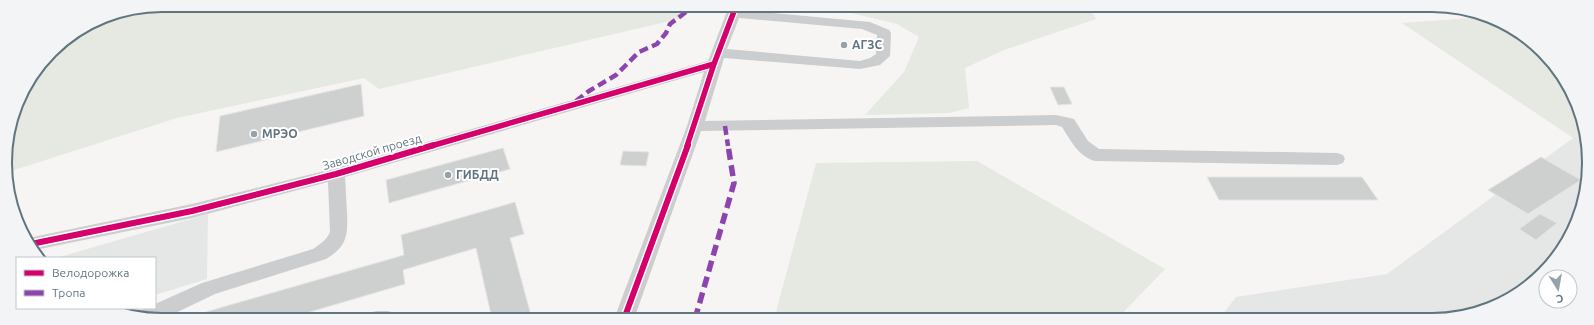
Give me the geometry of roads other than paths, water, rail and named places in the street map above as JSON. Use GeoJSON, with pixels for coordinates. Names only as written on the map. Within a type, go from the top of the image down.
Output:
{"type":"FeatureCollection","features":[{"type":"Feature","properties":{"kind":"street"},"geometry":{"type":"LineString","coordinates":[[626,313],[695,126],[716,59],[733,12]]}},
{"type":"Feature","properties":{"kind":"street"},"geometry":{"type":"LineString","coordinates":[[716,59],[860,65],[875,62],[883,56],[884,33],[865,26],[757,12]]}},
{"type":"Feature","properties":{"kind":"street","name":"Заводской проезд"},"geometry":{"type":"LineString","coordinates":[[35,243],[192,211],[336,174],[716,59]]}},
{"type":"Feature","properties":{"kind":"street"},"geometry":{"type":"LineString","coordinates":[[695,126],[1056,120],[1068,123],[1082,145],[1095,155],[1337,159]]}},
{"type":"Feature","properties":{"kind":"street"},"geometry":{"type":"LineString","coordinates":[[157,313],[209,288],[319,254],[331,247],[338,239],[339,232],[336,174]]}},
{"type":"Feature","properties":{"kind":"place","name":"АГЗС"},"geometry":{"type":"Point","coordinates":[844,45]}},
{"type":"Feature","properties":{"kind":"place","name":"МРЭО"},"geometry":{"type":"Point","coordinates":[254,134]}},
{"type":"Feature","properties":{"kind":"place","name":"ГИБДД"},"geometry":{"type":"Point","coordinates":[448,175]}}]}
